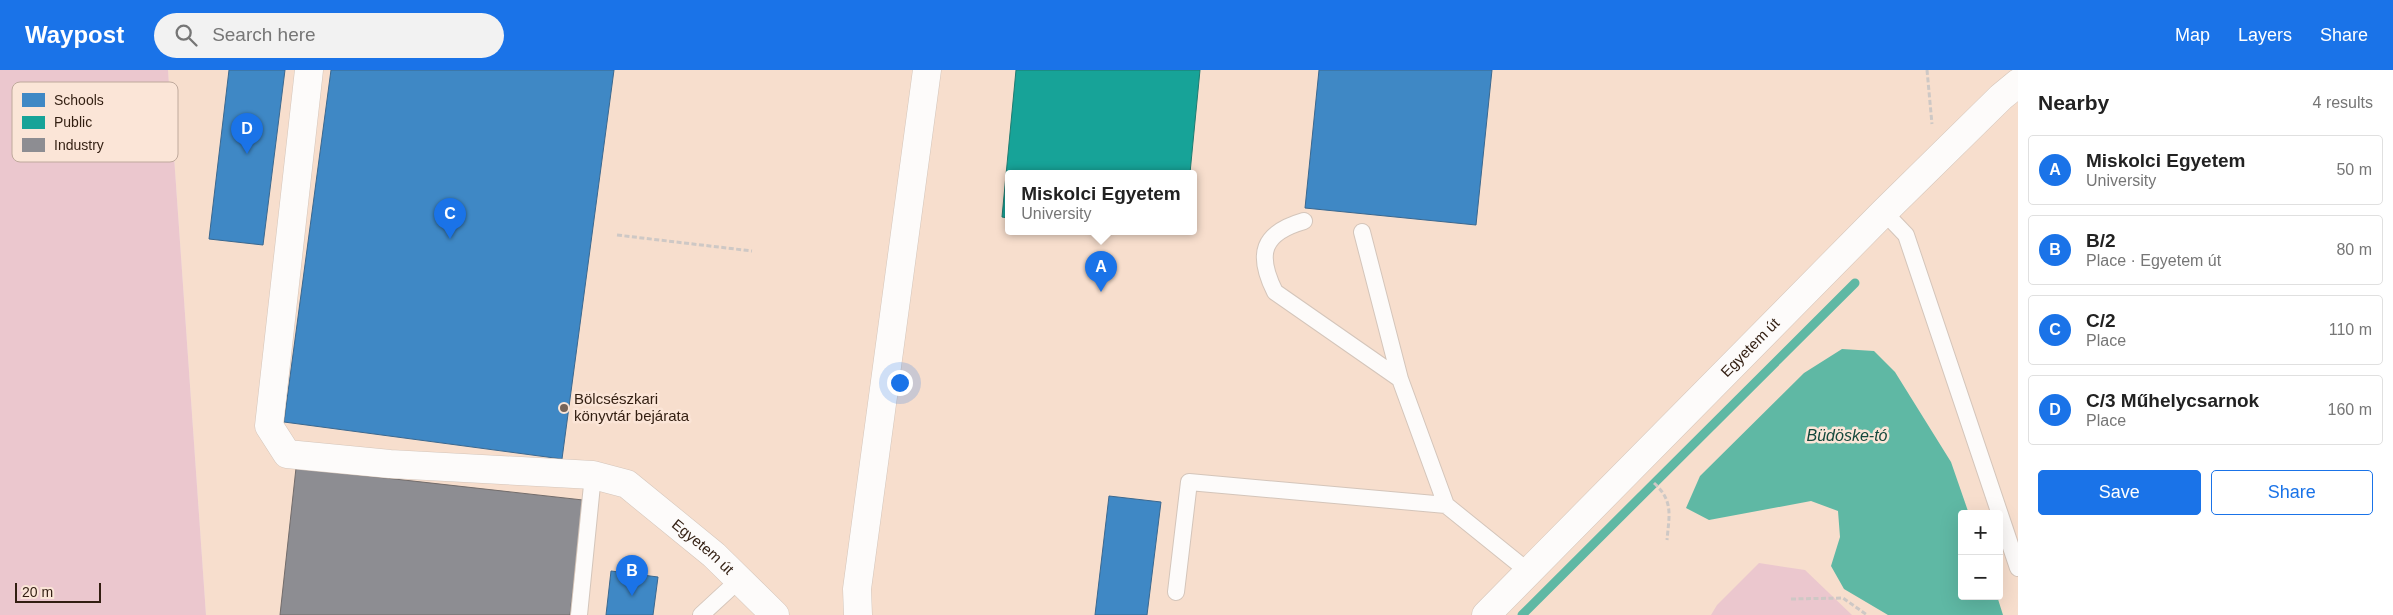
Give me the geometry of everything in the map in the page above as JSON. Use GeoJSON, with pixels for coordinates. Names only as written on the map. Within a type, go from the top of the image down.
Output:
{"type":"FeatureCollection","features":[{"type":"Feature","properties":{"kind":"street"},"geometry":{"type":"LineString","coordinates":[[309,70],[269,426],[288,454],[390,464],[593,475]]}},
{"type":"Feature","properties":{"kind":"street"},"geometry":{"type":"LineString","coordinates":[[858,615],[857,589],[927,70]]}},
{"type":"Feature","properties":{"kind":"street","name":"Egyetem út"},"geometry":{"type":"LineString","coordinates":[[1486,615],[1936,160],[2007,83]]}},
{"type":"Feature","properties":{"kind":"street","name":"Egyetem út"},"geometry":{"type":"LineString","coordinates":[[593,475],[626,484],[714,555],[775,615]]}},
{"type":"Feature","properties":{"kind":"lane"},"geometry":{"type":"LineString","coordinates":[[1884,212],[1906,235],[2018,568]]}},
{"type":"Feature","properties":{"kind":"lane"},"geometry":{"type":"LineString","coordinates":[[1304,221],[1286,226],[1271,238],[1264,255],[1266,274],[1275,292],[1400,379]]}},
{"type":"Feature","properties":{"kind":"lane"},"geometry":{"type":"LineString","coordinates":[[1362,232],[1400,379],[1446,505],[1530,572]]}},
{"type":"Feature","properties":{"kind":"lane"},"geometry":{"type":"LineString","coordinates":[[579,615],[593,475]]}},
{"type":"Feature","properties":{"kind":"lane"},"geometry":{"type":"LineString","coordinates":[[1176,592],[1189,482],[1446,505]]}},
{"type":"Feature","properties":{"kind":"lane"},"geometry":{"type":"LineString","coordinates":[[700,615],[740,579]]}},
{"type":"Feature","properties":{"kind":"path"},"geometry":{"type":"LineString","coordinates":[[1928,70],[1936,160]]}},
{"type":"Feature","properties":{"kind":"path"},"geometry":{"type":"LineString","coordinates":[[617,235],[752,251]]}},
{"type":"Feature","properties":{"kind":"path"},"geometry":{"type":"LineString","coordinates":[[1650,480],[1665,493],[1669,507],[1667,540]]}},
{"type":"Feature","properties":{"kind":"path"},"geometry":{"type":"LineString","coordinates":[[1791,599],[1843,598],[1867,615]]}},
{"type":"Feature","properties":{"kind":"shaded area"},"geometry":{"type":"Polygon","coordinates":[[[0,70],[168,70],[169,82],[12,82],[12,162],[174,162],[206,615],[0,615],[0,70]]]}},
{"type":"Feature","properties":{"kind":"shaded area"},"geometry":{"type":"Polygon","coordinates":[[[168,70],[2018,70],[2018,615],[206,615],[174,162],[178,162],[178,82],[169,82],[168,70]]]}},
{"type":"Feature","properties":{"kind":"shaded area"},"geometry":{"type":"Polygon","coordinates":[[[1759,563],[1805,570],[1852,615],[1711,615],[1717,605],[1759,563]]]}},
{"type":"Feature","properties":{"kind":"water","name":"Büdöske-tó"},"geometry":{"type":"Polygon","coordinates":[[[1842,349],[1874,351],[1895,372],[1951,462],[1968,510],[1958,510],[1958,600],[1998,600],[2003,615],[1888,615],[1844,589],[1831,566],[1840,537],[1838,511],[1811,501],[1709,520],[1686,508],[1700,476],[1804,373],[1842,349]]]}},
{"type":"Feature","properties":{"kind":"building: Schools"},"geometry":{"type":"Polygon","coordinates":[[[229,70],[285,70],[263,245],[209,239],[229,70]]]}},
{"type":"Feature","properties":{"kind":"building: Schools"},"geometry":{"type":"Polygon","coordinates":[[[331,70],[614,70],[562,459],[284,422],[331,70]]]}},
{"type":"Feature","properties":{"kind":"building: Schools"},"geometry":{"type":"Polygon","coordinates":[[[1319,70],[1492,70],[1476,225],[1305,208],[1319,70]]]}},
{"type":"Feature","properties":{"kind":"building: Schools"},"geometry":{"type":"Polygon","coordinates":[[[1109,496],[1161,502],[1147,615],[1095,615],[1109,496]]]}},
{"type":"Feature","properties":{"kind":"building: Schools"},"geometry":{"type":"Polygon","coordinates":[[[611,571],[658,577],[653,615],[606,615],[611,571]]]}},
{"type":"Feature","properties":{"kind":"building: Public"},"geometry":{"type":"Polygon","coordinates":[[[1016,70],[1200,70],[1190,170],[1006,170],[1016,70]]]}},
{"type":"Feature","properties":{"kind":"building: Public"},"geometry":{"type":"Polygon","coordinates":[[[1005,186],[1005,218],[1002,217],[1005,186]]]}},
{"type":"Feature","properties":{"kind":"building: Industry"},"geometry":{"type":"Polygon","coordinates":[[[296,468],[583,500],[570,615],[280,615],[296,468]]]}},
{"type":"Feature","properties":{"kind":"waterway"},"geometry":{"type":"LineString","coordinates":[[1522,615],[1855,283]]}},
{"type":"Feature","properties":{"kind":"place","name":"C/3 Műhelycsarnok"},"geometry":{"type":"Point","coordinates":[247,154]}},
{"type":"Feature","properties":{"kind":"place","name":"C/2"},"geometry":{"type":"Point","coordinates":[450,239]}},
{"type":"Feature","properties":{"kind":"place","name":"Miskolci Egyetem"},"geometry":{"type":"Point","coordinates":[1101,292]}},
{"type":"Feature","properties":{"kind":"place","name":"Bölcsészkari könyvtár bejárata"},"geometry":{"type":"Point","coordinates":[564,408]}},
{"type":"Feature","properties":{"kind":"place","name":"B/2"},"geometry":{"type":"Point","coordinates":[632,596]}}]}
